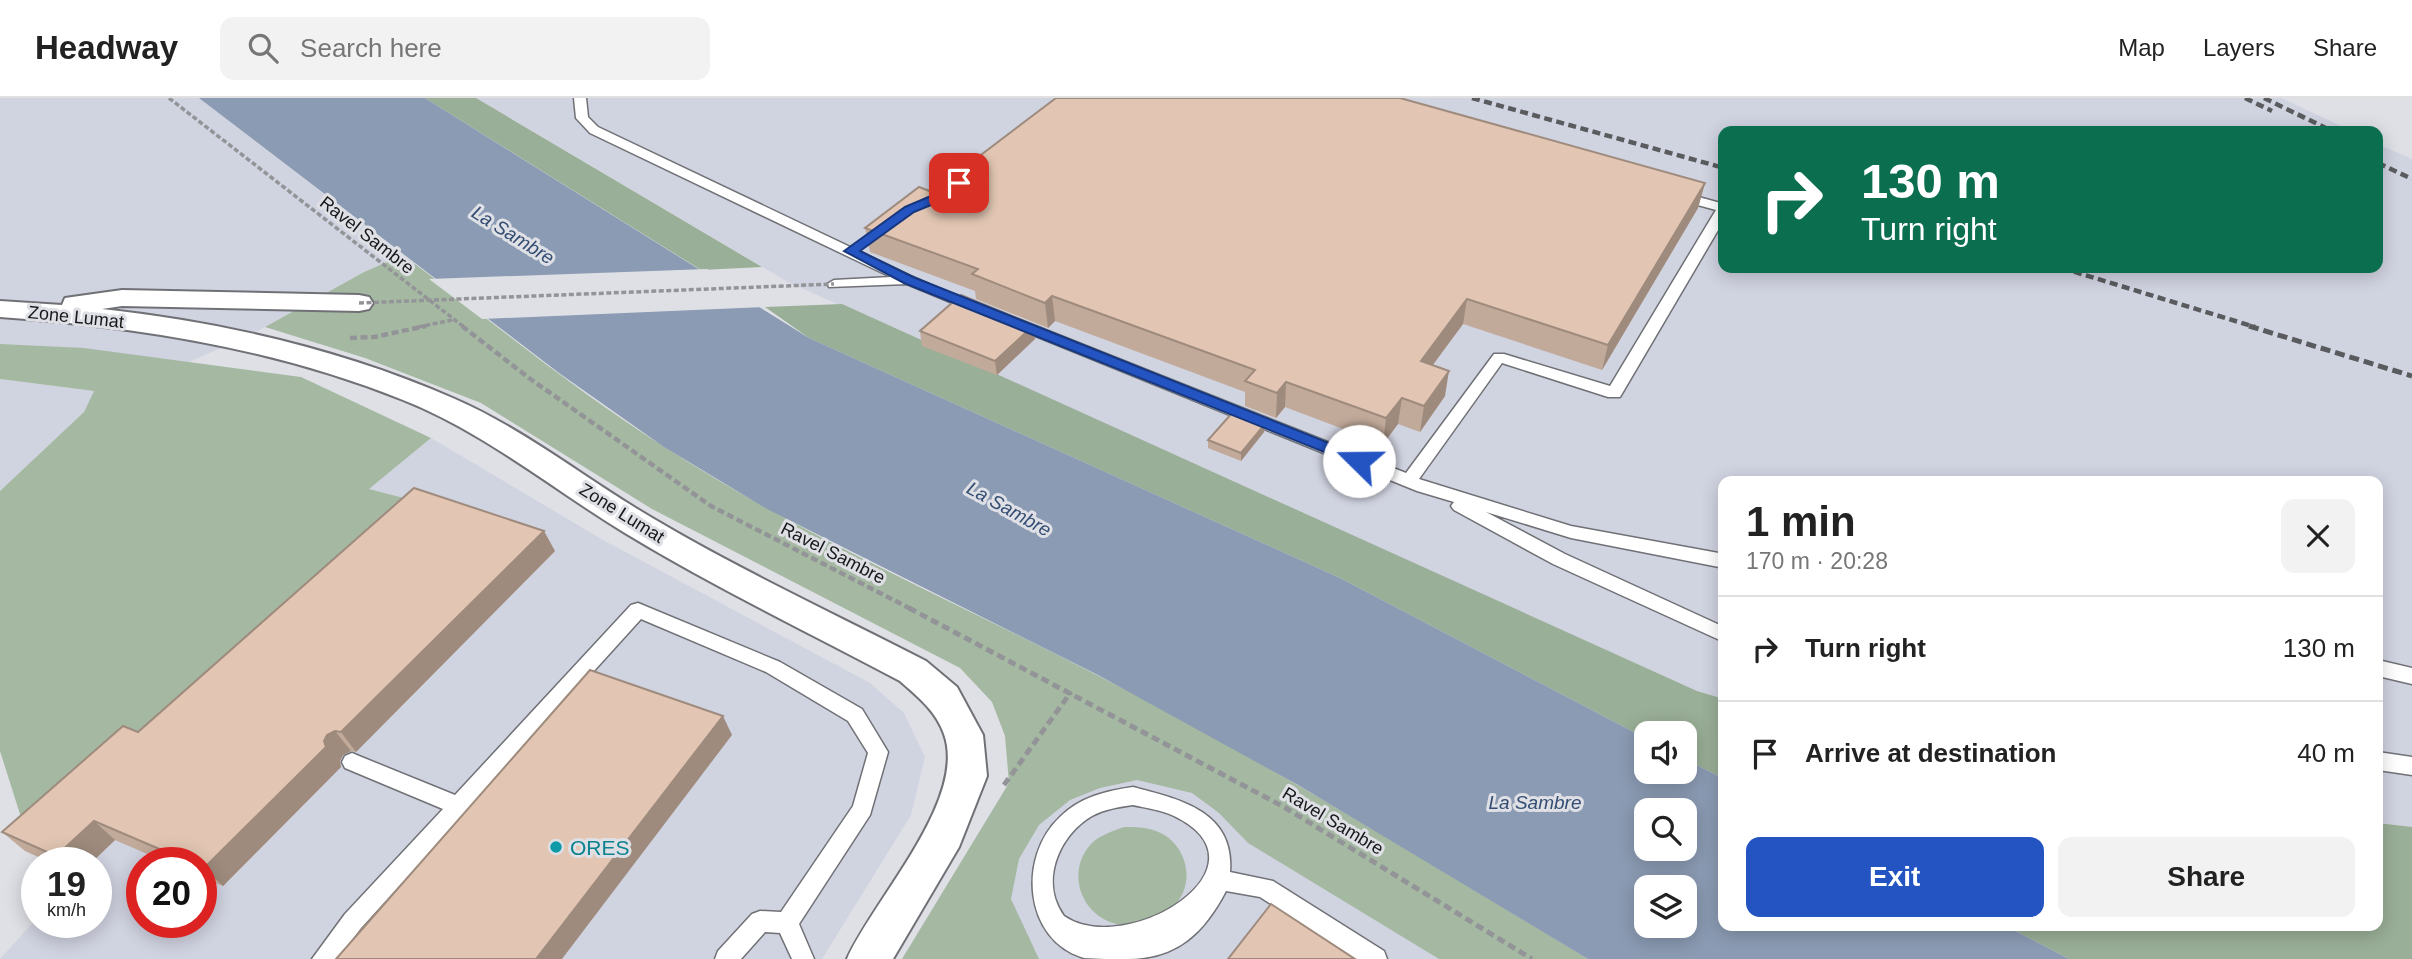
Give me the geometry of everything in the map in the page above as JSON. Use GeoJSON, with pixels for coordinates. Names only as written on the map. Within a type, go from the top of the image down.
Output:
{"type":"FeatureCollection","features":[{"type":"Feature","properties":{"kind":"street"},"geometry":{"type":"LineString","coordinates":[[14,310],[122,298],[359,303]]}},
{"type":"Feature","properties":{"kind":"street","name":"Zone Lumat"},"geometry":{"type":"LineString","coordinates":[[14,310],[155,326],[242,340],[298,355],[416,394],[484,427],[659,537],[913,671],[944,698],[964,735],[967,776],[945,834],[869,959]]}},
{"type":"Feature","properties":{"kind":"lane"},"geometry":{"type":"LineString","coordinates":[[580,98],[582,118],[594,130],[856,248],[908,280],[1416,484],[1571,532],[1718,560]]}},
{"type":"Feature","properties":{"kind":"lane"},"geometry":{"type":"LineString","coordinates":[[1668,193],[1718,206]]}},
{"type":"Feature","properties":{"kind":"lane"},"geometry":{"type":"LineString","coordinates":[[1416,484],[1499,357],[1614,393],[1718,218]]}},
{"type":"Feature","properties":{"kind":"lane"},"geometry":{"type":"LineString","coordinates":[[834,284],[908,280]]}},
{"type":"Feature","properties":{"kind":"lane"},"geometry":{"type":"LineString","coordinates":[[1416,484],[1559,559],[1718,632]]}},
{"type":"Feature","properties":{"kind":"lane"},"geometry":{"type":"LineString","coordinates":[[323,959],[353,921],[638,610],[774,667],[856,715],[878,752],[863,809],[787,923]]}},
{"type":"Feature","properties":{"kind":"lane"},"geometry":{"type":"LineString","coordinates":[[2383,669],[2412,676]]}},
{"type":"Feature","properties":{"kind":"lane"},"geometry":{"type":"LineString","coordinates":[[352,762],[459,806]]}},
{"type":"Feature","properties":{"kind":"lane"},"geometry":{"type":"LineString","coordinates":[[2383,762],[2412,766]]}},
{"type":"Feature","properties":{"kind":"lane"},"geometry":{"type":"LineString","coordinates":[[1133,796],[1162,800],[1187,811],[1207,830],[1219,854],[1222,880],[1215,906],[1199,929],[1176,947],[1147,956],[1116,958],[1088,950],[1064,934],[1047,911],[1041,884],[1044,858],[1057,833],[1071,820],[1104,801],[1133,796]]}},
{"type":"Feature","properties":{"kind":"lane"},"geometry":{"type":"LineString","coordinates":[[1222,880],[1265,888],[1376,959]]}},
{"type":"Feature","properties":{"kind":"lane"},"geometry":{"type":"LineString","coordinates":[[726,959],[760,921],[787,923]]}},
{"type":"Feature","properties":{"kind":"lane"},"geometry":{"type":"LineString","coordinates":[[787,923],[803,959]]}},
{"type":"Feature","properties":{"kind":"path","name":"Ravel Sambre"},"geometry":{"type":"LineString","coordinates":[[169,98],[452,319],[619,443],[711,506],[1071,692],[1284,807],[1532,959]]}},
{"type":"Feature","properties":{"kind":"path"},"geometry":{"type":"LineString","coordinates":[[359,303],[834,284]]}},
{"type":"Feature","properties":{"kind":"path"},"geometry":{"type":"LineString","coordinates":[[298,355],[321,340],[374,337],[452,319]]}},
{"type":"Feature","properties":{"kind":"path"},"geometry":{"type":"LineString","coordinates":[[998,790],[1009,781],[1071,692]]}},
{"type":"Feature","properties":{"kind":"shaded area"},"geometry":{"type":"Polygon","coordinates":[[[0,98],[199,98],[403,255],[364,272],[254,333],[189,362],[0,348],[0,98]]]}},
{"type":"Feature","properties":{"kind":"shaded area"},"geometry":{"type":"Polygon","coordinates":[[[476,98],[2281,98],[2341,126],[1718,126],[1718,273],[2383,273],[2383,146],[2412,159],[2412,827],[2383,824],[2383,476],[1718,476],[1718,697],[1697,691],[788,282],[476,98]]]}},
{"type":"Feature","properties":{"kind":"shaded area"},"geometry":{"type":"Polygon","coordinates":[[[0,379],[94,391],[84,412],[0,491],[0,379]]]}},
{"type":"Feature","properties":{"kind":"shaded area"},"geometry":{"type":"Polygon","coordinates":[[[431,438],[603,540],[870,683],[904,713],[925,757],[911,815],[822,959],[0,959],[21,936],[21,938],[112,938],[112,847],[79,847],[430,505],[369,489],[431,438]]]}},
{"type":"Feature","properties":{"kind":"shaded area"},"geometry":{"type":"Polygon","coordinates":[[[1098,675],[1588,959],[902,959],[1021,763],[1098,675]]]}},
{"type":"Feature","properties":{"kind":"green space"},"geometry":{"type":"Polygon","coordinates":[[[425,98],[476,98],[762,267],[701,270],[425,98]]]}},
{"type":"Feature","properties":{"kind":"green space"},"geometry":{"type":"Polygon","coordinates":[[[403,255],[598,403],[718,480],[824,539],[1095,674],[1220,741],[1344,812],[1588,959],[1439,959],[1248,843],[1219,813],[1192,793],[1137,780],[1100,788],[1070,800],[1039,825],[1019,859],[1011,899],[1039,959],[902,959],[1009,783],[1005,736],[992,702],[960,668],[652,509],[481,403],[365,358],[265,327],[364,272],[403,255]]]}},
{"type":"Feature","properties":{"kind":"green space"},"geometry":{"type":"Polygon","coordinates":[[[842,304],[1697,691],[1718,697],[1718,776],[1697,765],[1697,721],[1634,721],[1634,732],[1340,578],[809,338],[765,307],[842,304]]]}},
{"type":"Feature","properties":{"kind":"green space"},"geometry":{"type":"Polygon","coordinates":[[[0,344],[84,348],[301,377],[431,438],[369,489],[431,505],[33,847],[30,847],[0,751],[0,491],[84,412],[94,391],[0,379],[0,344]]]}},
{"type":"Feature","properties":{"kind":"green space"},"geometry":{"type":"Polygon","coordinates":[[[2383,824],[2412,827],[2412,959],[2069,959],[2016,931],[2383,931],[2383,824]]]}},
{"type":"Feature","properties":{"kind":"green space"},"geometry":{"type":"Polygon","coordinates":[[[1124,827],[1148,829],[1166,836],[1180,851],[1186,871],[1183,892],[1170,910],[1135,925],[1116,924],[1103,919],[1092,910],[1079,885],[1082,857],[1091,844],[1124,827]]]}},
{"type":"Feature","properties":{"kind":"water","name":"La Sambre"},"geometry":{"type":"Polygon","coordinates":[[[199,98],[425,98],[809,338],[1340,578],[1634,732],[1634,784],[1697,784],[1697,765],[1718,776],[1718,931],[2016,931],[2069,959],[1588,959],[1298,785],[1098,675],[767,509],[664,447],[559,373],[199,98]]]}},
{"type":"Feature","properties":{"kind":"pier"},"geometry":{"type":"Polygon","coordinates":[[[707,269],[766,307],[482,319],[429,279],[707,269]]]}},
{"type":"Feature","properties":{"kind":"building"},"geometry":{"type":"Polygon","coordinates":[[[1056,98],[1400,98],[1705,183],[1608,345],[1467,299],[1421,361],[1449,371],[1424,406],[1402,398],[1386,418],[1286,382],[1277,393],[1245,381],[1255,370],[1052,296],[1045,303],[972,274],[978,269],[865,228],[919,187],[932,192],[1056,98]]]}},
{"type":"Feature","properties":{"kind":"building"},"geometry":{"type":"Polygon","coordinates":[[[961,295],[1034,325],[995,361],[920,331],[961,295]]]}},
{"type":"Feature","properties":{"kind":"building"},"geometry":{"type":"Polygon","coordinates":[[[1233,412],[1265,424],[1241,453],[1208,440],[1233,412]]]}},
{"type":"Feature","properties":{"kind":"building"},"geometry":{"type":"Polygon","coordinates":[[[414,488],[544,531],[341,732],[335,731],[327,735],[324,741],[326,747],[217,855],[217,847],[155,847],[94,821],[66,847],[36,847],[2,832],[123,726],[138,732],[414,488]]]}},
{"type":"Feature","properties":{"kind":"building","name":"ORES"},"geometry":{"type":"Polygon","coordinates":[[[590,670],[723,716],[536,959],[336,959],[590,670]]]}},
{"type":"Feature","properties":{"kind":"building"},"geometry":{"type":"Polygon","coordinates":[[[1271,904],[1355,959],[1228,959],[1271,904]]]}},
{"type":"Feature","properties":{"kind":"railway"},"geometry":{"type":"LineString","coordinates":[[1472,98],[1718,166]]}},
{"type":"Feature","properties":{"kind":"railway"},"geometry":{"type":"LineString","coordinates":[[2245,98],[2272,111]]}},
{"type":"Feature","properties":{"kind":"railway"},"geometry":{"type":"LineString","coordinates":[[2264,98],[2322,126]]}},
{"type":"Feature","properties":{"kind":"railway"},"geometry":{"type":"LineString","coordinates":[[2383,165],[2412,179]]}},
{"type":"Feature","properties":{"kind":"railway"},"geometry":{"type":"LineString","coordinates":[[2078,273],[2255,327]]}},
{"type":"Feature","properties":{"kind":"railway"},"geometry":{"type":"LineString","coordinates":[[2249,326],[2412,376]]}},
{"type":"Feature","properties":{"kind":"place","name":"ORES"},"geometry":{"type":"Point","coordinates":[556,847]}},
{"type":"Feature","properties":{"kind":"route"},"geometry":{"type":"LineString","coordinates":[[959,183],[942,196],[909,209],[851,251],[908,280],[1359,461]]}}]}
